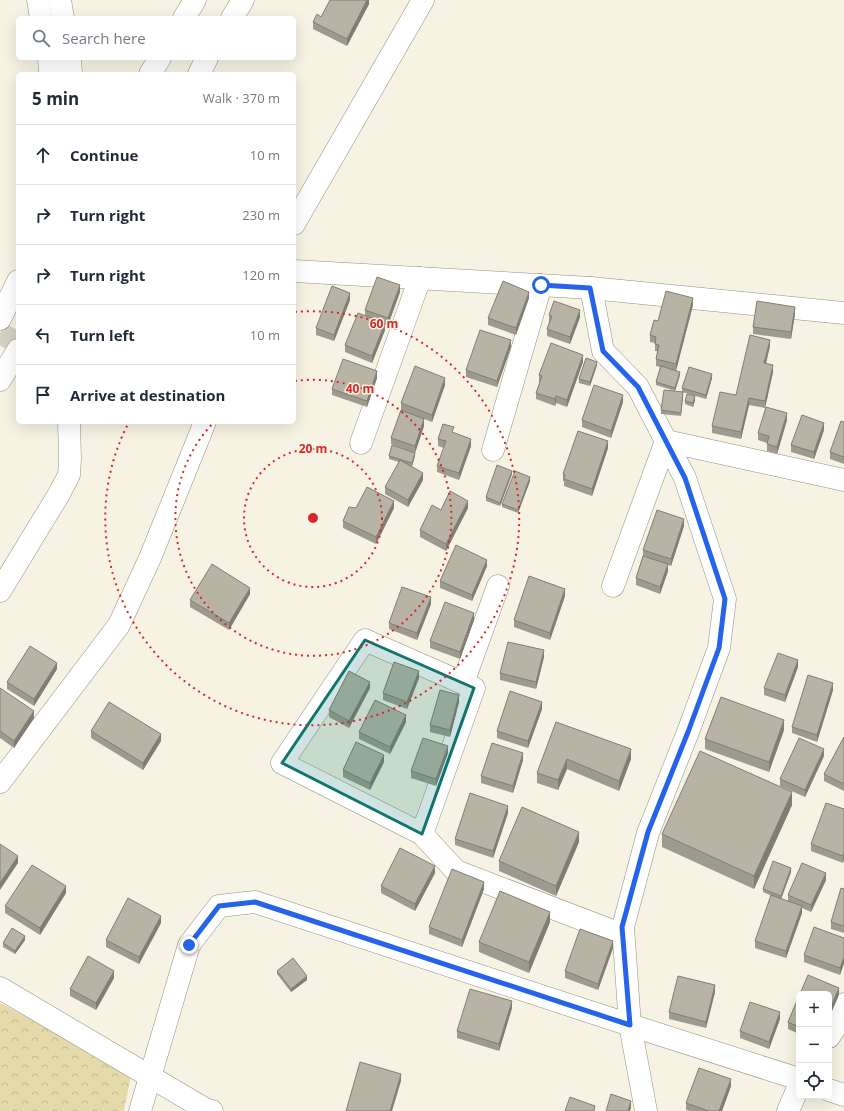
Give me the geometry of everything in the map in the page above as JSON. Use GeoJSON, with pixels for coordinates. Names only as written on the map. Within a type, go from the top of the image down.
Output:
{"type":"FeatureCollection","features":[{"type":"Feature","properties":{"kind":"main road"},"geometry":{"type":"LineString","coordinates":[[38,0],[41,16]]}},
{"type":"Feature","properties":{"kind":"main road"},"geometry":{"type":"LineString","coordinates":[[60,0],[63,16]]}},
{"type":"Feature","properties":{"kind":"main road"},"geometry":{"type":"LineString","coordinates":[[185,16],[195,0]]}},
{"type":"Feature","properties":{"kind":"main road"},"geometry":{"type":"LineString","coordinates":[[233,16],[243,0]]}},
{"type":"Feature","properties":{"kind":"main road"},"geometry":{"type":"LineString","coordinates":[[296,221],[423,0]]}},
{"type":"Feature","properties":{"kind":"main road"},"geometry":{"type":"LineString","coordinates":[[49,60],[50,72]]}},
{"type":"Feature","properties":{"kind":"main road"},"geometry":{"type":"LineString","coordinates":[[70,60],[71,72]]}},
{"type":"Feature","properties":{"kind":"main road"},"geometry":{"type":"LineString","coordinates":[[151,72],[159,60]]}},
{"type":"Feature","properties":{"kind":"main road"},"geometry":{"type":"LineString","coordinates":[[200,72],[206,60]]}},
{"type":"Feature","properties":{"kind":"main road"},"geometry":{"type":"LineString","coordinates":[[296,271],[590,288],[844,313]]}},
{"type":"Feature","properties":{"kind":"main road"},"geometry":{"type":"LineString","coordinates":[[361,443],[420,278]]}},
{"type":"Feature","properties":{"kind":"main road"},"geometry":{"type":"LineString","coordinates":[[0,319],[16,285]]}},
{"type":"Feature","properties":{"kind":"main road"},"geometry":{"type":"LineString","coordinates":[[493,450],[541,285]]}},
{"type":"Feature","properties":{"kind":"main road"},"geometry":{"type":"LineString","coordinates":[[590,288],[603,351],[638,387],[685,478],[725,599],[719,648],[688,732],[648,832],[622,927],[630,1025],[646,1111]]}},
{"type":"Feature","properties":{"kind":"main road"},"geometry":{"type":"LineString","coordinates":[[0,380],[16,353]]}},
{"type":"Feature","properties":{"kind":"main road"},"geometry":{"type":"LineString","coordinates":[[0,591],[69,475],[69,424]]}},
{"type":"Feature","properties":{"kind":"main road"},"geometry":{"type":"LineString","coordinates":[[0,782],[119,625],[150,558],[204,424]]}},
{"type":"Feature","properties":{"kind":"main road"},"geometry":{"type":"LineString","coordinates":[[666,441],[844,480]]}},
{"type":"Feature","properties":{"kind":"main road"},"geometry":{"type":"LineString","coordinates":[[613,586],[666,441]]}},
{"type":"Feature","properties":{"kind":"main road"},"geometry":{"type":"LineString","coordinates":[[463,683],[498,586]]}},
{"type":"Feature","properties":{"kind":"main road"},"geometry":{"type":"LineString","coordinates":[[422,834],[474,688],[365,640],[282,763],[422,834],[456,871],[623,935]]}},
{"type":"Feature","properties":{"kind":"main road"},"geometry":{"type":"LineString","coordinates":[[140,1111],[189,945],[219,906],[255,902],[796,1078]]}},
{"type":"Feature","properties":{"kind":"main road"},"geometry":{"type":"LineString","coordinates":[[0,988],[205,1109],[212,1111]]}},
{"type":"Feature","properties":{"kind":"main road"},"geometry":{"type":"LineString","coordinates":[[832,1032],[844,1004]]}},
{"type":"Feature","properties":{"kind":"main road"},"geometry":{"type":"LineString","coordinates":[[832,1091],[844,1095]]}},
{"type":"Feature","properties":{"kind":"main road"},"geometry":{"type":"LineString","coordinates":[[788,1111],[796,1093]]}},
{"type":"Feature","properties":{"kind":"highlighted area"},"geometry":{"type":"Polygon","coordinates":[[[365,640],[474,688],[422,834],[282,763],[365,640]]]}},
{"type":"Feature","properties":{"kind":"green space"},"geometry":{"type":"Polygon","coordinates":[[[0,1003],[132,1070],[124,1111],[0,1111],[0,1003]]]}},
{"type":"Feature","properties":{"kind":"building"},"geometry":{"type":"Polygon","coordinates":[[[330,0],[367,0],[347,39],[313,22],[317,14],[321,17],[330,0]]]}},
{"type":"Feature","properties":{"kind":"building"},"geometry":{"type":"Polygon","coordinates":[[[377,277],[400,285],[388,318],[365,310],[377,277]]]}},
{"type":"Feature","properties":{"kind":"building"},"geometry":{"type":"Polygon","coordinates":[[[503,281],[529,292],[516,328],[488,318],[503,281]]]}},
{"type":"Feature","properties":{"kind":"building"},"geometry":{"type":"Polygon","coordinates":[[[332,286],[350,293],[334,335],[316,328],[332,286]]]}},
{"type":"Feature","properties":{"kind":"building"},"geometry":{"type":"Polygon","coordinates":[[[666,291],[693,298],[676,364],[656,359],[659,345],[655,344],[656,337],[650,335],[654,320],[658,321],[666,291]]]}},
{"type":"Feature","properties":{"kind":"building"},"geometry":{"type":"Polygon","coordinates":[[[554,301],[580,310],[570,337],[547,329],[552,316],[549,315],[554,301]]]}},
{"type":"Feature","properties":{"kind":"building"},"geometry":{"type":"Polygon","coordinates":[[[757,301],[795,307],[791,332],[753,327],[757,301]]]}},
{"type":"Feature","properties":{"kind":"building"},"geometry":{"type":"Polygon","coordinates":[[[358,313],[385,323],[372,356],[345,345],[358,313]]]}},
{"type":"Feature","properties":{"kind":"building"},"geometry":{"type":"Polygon","coordinates":[[[480,330],[511,340],[497,381],[466,370],[480,330]]]}},
{"type":"Feature","properties":{"kind":"building"},"geometry":{"type":"Polygon","coordinates":[[[750,335],[770,340],[764,363],[773,365],[765,401],[749,398],[741,432],[712,426],[720,392],[736,395],[750,335]]]}},
{"type":"Feature","properties":{"kind":"building"},"geometry":{"type":"Polygon","coordinates":[[[551,343],[583,355],[567,400],[556,396],[555,399],[536,393],[542,376],[539,375],[551,343]]]}},
{"type":"Feature","properties":{"kind":"building"},"geometry":{"type":"Polygon","coordinates":[[[586,358],[597,362],[590,382],[579,379],[586,358]]]}},
{"type":"Feature","properties":{"kind":"building"},"geometry":{"type":"Polygon","coordinates":[[[343,359],[377,371],[367,401],[332,389],[343,359]]]}},
{"type":"Feature","properties":{"kind":"building"},"geometry":{"type":"Polygon","coordinates":[[[415,366],[445,378],[432,415],[401,403],[415,366]]]}},
{"type":"Feature","properties":{"kind":"building"},"geometry":{"type":"Polygon","coordinates":[[[661,366],[680,372],[675,388],[656,382],[661,366]]]}},
{"type":"Feature","properties":{"kind":"building"},"geometry":{"type":"Polygon","coordinates":[[[689,367],[712,374],[706,395],[682,388],[689,367]]]}},
{"type":"Feature","properties":{"kind":"building"},"geometry":{"type":"Polygon","coordinates":[[[594,385],[623,395],[611,431],[582,420],[594,385]]]}},
{"type":"Feature","properties":{"kind":"building"},"geometry":{"type":"Polygon","coordinates":[[[664,390],[683,392],[681,413],[661,410],[664,390]]]}},
{"type":"Feature","properties":{"kind":"building"},"geometry":{"type":"Polygon","coordinates":[[[687,394],[695,396],[693,403],[685,401],[687,394]]]}},
{"type":"Feature","properties":{"kind":"building"},"geometry":{"type":"Polygon","coordinates":[[[766,407],[787,413],[777,447],[767,444],[769,436],[758,433],[766,407]]]}},
{"type":"Feature","properties":{"kind":"building"},"geometry":{"type":"Polygon","coordinates":[[[401,410],[424,419],[415,446],[391,438],[401,410]]]}},
{"type":"Feature","properties":{"kind":"building"},"geometry":{"type":"Polygon","coordinates":[[[802,415],[824,423],[814,452],[791,445],[802,415]]]}},
{"type":"Feature","properties":{"kind":"building"},"geometry":{"type":"Polygon","coordinates":[[[841,421],[844,422],[844,457],[830,452],[841,421]]]}},
{"type":"Feature","properties":{"kind":"building"},"geometry":{"type":"Polygon","coordinates":[[[443,424],[454,427],[452,432],[471,439],[459,473],[437,466],[446,441],[438,439],[443,424]]]}},
{"type":"Feature","properties":{"kind":"building"},"geometry":{"type":"Polygon","coordinates":[[[578,431],[608,441],[592,489],[564,479],[565,475],[563,474],[578,431]]]}},
{"type":"Feature","properties":{"kind":"building"},"geometry":{"type":"Polygon","coordinates":[[[392,445],[415,453],[412,463],[389,456],[392,445]]]}},
{"type":"Feature","properties":{"kind":"building"},"geometry":{"type":"Polygon","coordinates":[[[400,460],[423,473],[408,500],[385,487],[400,460]]]}},
{"type":"Feature","properties":{"kind":"building"},"geometry":{"type":"Polygon","coordinates":[[[497,465],[512,471],[500,503],[486,497],[497,465]]]}},
{"type":"Feature","properties":{"kind":"building"},"geometry":{"type":"Polygon","coordinates":[[[515,471],[530,477],[518,510],[502,504],[515,471]]]}},
{"type":"Feature","properties":{"kind":"building"},"geometry":{"type":"Polygon","coordinates":[[[367,487],[394,501],[376,537],[343,521],[349,507],[356,508],[367,487]]]}},
{"type":"Feature","properties":{"kind":"building"},"geometry":{"type":"Polygon","coordinates":[[[450,491],[468,501],[446,544],[420,530],[432,505],[441,510],[450,491]]]}},
{"type":"Feature","properties":{"kind":"building"},"geometry":{"type":"Polygon","coordinates":[[[657,510],[684,519],[671,559],[643,550],[657,510]]]}},
{"type":"Feature","properties":{"kind":"building"},"geometry":{"type":"Polygon","coordinates":[[[456,545],[487,560],[472,595],[440,581],[456,545]]]}},
{"type":"Feature","properties":{"kind":"building"},"geometry":{"type":"Polygon","coordinates":[[[643,556],[668,564],[660,587],[636,578],[643,556]]]}},
{"type":"Feature","properties":{"kind":"building"},"geometry":{"type":"Polygon","coordinates":[[[212,564],[250,588],[229,623],[190,600],[212,564]]]}},
{"type":"Feature","properties":{"kind":"building"},"geometry":{"type":"Polygon","coordinates":[[[529,576],[565,589],[550,633],[514,620],[529,576]]]}},
{"type":"Feature","properties":{"kind":"building"},"geometry":{"type":"Polygon","coordinates":[[[402,587],[431,597],[417,633],[389,623],[402,587]]]}},
{"type":"Feature","properties":{"kind":"building"},"geometry":{"type":"Polygon","coordinates":[[[445,602],[474,613],[460,652],[430,641],[445,602]]]}},
{"type":"Feature","properties":{"kind":"building"},"geometry":{"type":"Polygon","coordinates":[[[508,642],[544,650],[536,682],[500,673],[508,642]]]}},
{"type":"Feature","properties":{"kind":"building"},"geometry":{"type":"Polygon","coordinates":[[[30,646],[57,663],[34,699],[7,682],[30,646]]]}},
{"type":"Feature","properties":{"kind":"building"},"geometry":{"type":"Polygon","coordinates":[[[778,653],[798,660],[785,695],[764,688],[778,653]]]}},
{"type":"Feature","properties":{"kind":"building"},"geometry":{"type":"Polygon","coordinates":[[[394,662],[419,671],[407,702],[383,693],[394,662]]]}},
{"type":"Feature","properties":{"kind":"building"},"geometry":{"type":"Polygon","coordinates":[[[349,671],[370,682],[349,721],[329,710],[349,671]]]}},
{"type":"Feature","properties":{"kind":"building"},"geometry":{"type":"Polygon","coordinates":[[[808,675],[833,683],[817,735],[792,727],[808,675]]]}},
{"type":"Feature","properties":{"kind":"building"},"geometry":{"type":"Polygon","coordinates":[[[0,688],[34,711],[14,741],[0,731],[0,688]]]}},
{"type":"Feature","properties":{"kind":"building"},"geometry":{"type":"Polygon","coordinates":[[[440,690],[459,695],[450,730],[430,725],[440,690]]]}},
{"type":"Feature","properties":{"kind":"building"},"geometry":{"type":"Polygon","coordinates":[[[510,691],[542,702],[528,741],[497,731],[510,691]]]}},
{"type":"Feature","properties":{"kind":"building"},"geometry":{"type":"Polygon","coordinates":[[[721,697],[784,720],[769,762],[705,739],[721,697]]]}},
{"type":"Feature","properties":{"kind":"building"},"geometry":{"type":"Polygon","coordinates":[[[375,700],[406,715],[390,747],[359,732],[375,700]]]}},
{"type":"Feature","properties":{"kind":"building"},"geometry":{"type":"Polygon","coordinates":[[[109,702],[161,734],[143,763],[91,731],[109,702]]]}},
{"type":"Feature","properties":{"kind":"building"},"geometry":{"type":"Polygon","coordinates":[[[556,722],[631,749],[619,781],[567,759],[558,780],[537,773],[556,722]]]}},
{"type":"Feature","properties":{"kind":"building"},"geometry":{"type":"Polygon","coordinates":[[[844,737],[844,784],[824,774],[844,737]]]}},
{"type":"Feature","properties":{"kind":"building"},"geometry":{"type":"Polygon","coordinates":[[[423,738],[448,746],[436,779],[411,771],[423,738]]]}},
{"type":"Feature","properties":{"kind":"building"},"geometry":{"type":"Polygon","coordinates":[[[799,738],[824,749],[805,790],[780,779],[799,738]]]}},
{"type":"Feature","properties":{"kind":"building"},"geometry":{"type":"Polygon","coordinates":[[[356,742],[384,755],[370,783],[343,770],[356,742]]]}},
{"type":"Feature","properties":{"kind":"building"},"geometry":{"type":"Polygon","coordinates":[[[492,743],[523,753],[513,786],[481,776],[492,743]]]}},
{"type":"Feature","properties":{"kind":"building"},"geometry":{"type":"Polygon","coordinates":[[[700,751],[792,792],[754,876],[662,834],[700,751]]]}},
{"type":"Feature","properties":{"kind":"building"},"geometry":{"type":"Polygon","coordinates":[[[470,793],[508,806],[493,851],[455,839],[470,793]]]}},
{"type":"Feature","properties":{"kind":"building"},"geometry":{"type":"Polygon","coordinates":[[[826,803],[844,809],[843,856],[811,844],[826,803]]]}},
{"type":"Feature","properties":{"kind":"building"},"geometry":{"type":"Polygon","coordinates":[[[522,807],[579,832],[556,886],[499,861],[522,807]]]}},
{"type":"Feature","properties":{"kind":"building"},"geometry":{"type":"Polygon","coordinates":[[[0,844],[18,856],[0,883],[0,844]]]}},
{"type":"Feature","properties":{"kind":"building"},"geometry":{"type":"Polygon","coordinates":[[[400,848],[435,866],[415,904],[381,886],[400,848]]]}},
{"type":"Feature","properties":{"kind":"building"},"geometry":{"type":"Polygon","coordinates":[[[773,861],[791,868],[781,896],[763,889],[773,861]]]}},
{"type":"Feature","properties":{"kind":"building"},"geometry":{"type":"Polygon","coordinates":[[[802,863],[826,873],[811,905],[788,895],[802,863]]]}},
{"type":"Feature","properties":{"kind":"building"},"geometry":{"type":"Polygon","coordinates":[[[32,865],[66,886],[40,928],[5,906],[32,865]]]}},
{"type":"Feature","properties":{"kind":"building"},"geometry":{"type":"Polygon","coordinates":[[[452,869],[484,882],[462,940],[429,927],[452,869]]]}},
{"type":"Feature","properties":{"kind":"building"},"geometry":{"type":"Polygon","coordinates":[[[841,888],[844,889],[844,926],[831,922],[841,888]]]}},
{"type":"Feature","properties":{"kind":"building"},"geometry":{"type":"Polygon","coordinates":[[[500,891],[550,912],[529,962],[479,942],[500,891]]]}},
{"type":"Feature","properties":{"kind":"building"},"geometry":{"type":"Polygon","coordinates":[[[771,895],[802,906],[786,951],[755,941],[771,895]]]}},
{"type":"Feature","properties":{"kind":"building"},"geometry":{"type":"Polygon","coordinates":[[[128,898],[161,916],[139,957],[106,940],[128,898]]]}},
{"type":"Feature","properties":{"kind":"building"},"geometry":{"type":"Polygon","coordinates":[[[814,927],[844,938],[844,957],[840,968],[804,955],[814,927]]]}},
{"type":"Feature","properties":{"kind":"building"},"geometry":{"type":"Polygon","coordinates":[[[12,928],[25,936],[15,951],[3,943],[12,928]]]}},
{"type":"Feature","properties":{"kind":"building"},"geometry":{"type":"Polygon","coordinates":[[[580,929],[613,941],[598,984],[565,971],[580,929]]]}},
{"type":"Feature","properties":{"kind":"building"},"geometry":{"type":"Polygon","coordinates":[[[88,956],[114,971],[96,1003],[70,989],[88,956]]]}},
{"type":"Feature","properties":{"kind":"building"},"geometry":{"type":"Polygon","coordinates":[[[293,958],[307,976],[291,989],[277,971],[293,958]]]}},
{"type":"Feature","properties":{"kind":"building"},"geometry":{"type":"Polygon","coordinates":[[[808,975],[839,988],[832,1004],[832,991],[801,991],[808,975]]]}},
{"type":"Feature","properties":{"kind":"building"},"geometry":{"type":"Polygon","coordinates":[[[678,976],[715,985],[706,1022],[669,1012],[678,976]]]}},
{"type":"Feature","properties":{"kind":"building"},"geometry":{"type":"Polygon","coordinates":[[[470,989],[512,1001],[499,1044],[457,1031],[470,989]]]}},
{"type":"Feature","properties":{"kind":"building"},"geometry":{"type":"Polygon","coordinates":[[[750,1002],[780,1012],[769,1042],[740,1031],[750,1002]]]}},
{"type":"Feature","properties":{"kind":"building"},"geometry":{"type":"Polygon","coordinates":[[[796,1003],[796,1026],[788,1022],[796,1003]]]}},
{"type":"Feature","properties":{"kind":"building"},"geometry":{"type":"Polygon","coordinates":[[[360,1062],[401,1074],[390,1111],[346,1111],[360,1062]]]}},
{"type":"Feature","properties":{"kind":"building"},"geometry":{"type":"Polygon","coordinates":[[[699,1068],[731,1079],[719,1111],[709,1111],[686,1103],[699,1068]]]}},
{"type":"Feature","properties":{"kind":"building"},"geometry":{"type":"Polygon","coordinates":[[[611,1094],[631,1101],[628,1111],[606,1111],[611,1094]]]}},
{"type":"Feature","properties":{"kind":"building"},"geometry":{"type":"Polygon","coordinates":[[[570,1097],[595,1106],[594,1111],[565,1111],[570,1097]]]}},
{"type":"Feature","properties":{"kind":"tunnel"},"geometry":{"type":"LineString","coordinates":[[0,333],[16,342]]}},
{"type":"Feature","properties":{"kind":"route"},"geometry":{"type":"LineString","coordinates":[[189,945],[219,906],[255,902],[630,1025],[622,927],[648,832],[688,732],[719,648],[725,599],[685,478],[638,387],[603,351],[590,288],[541,285]]}}]}
